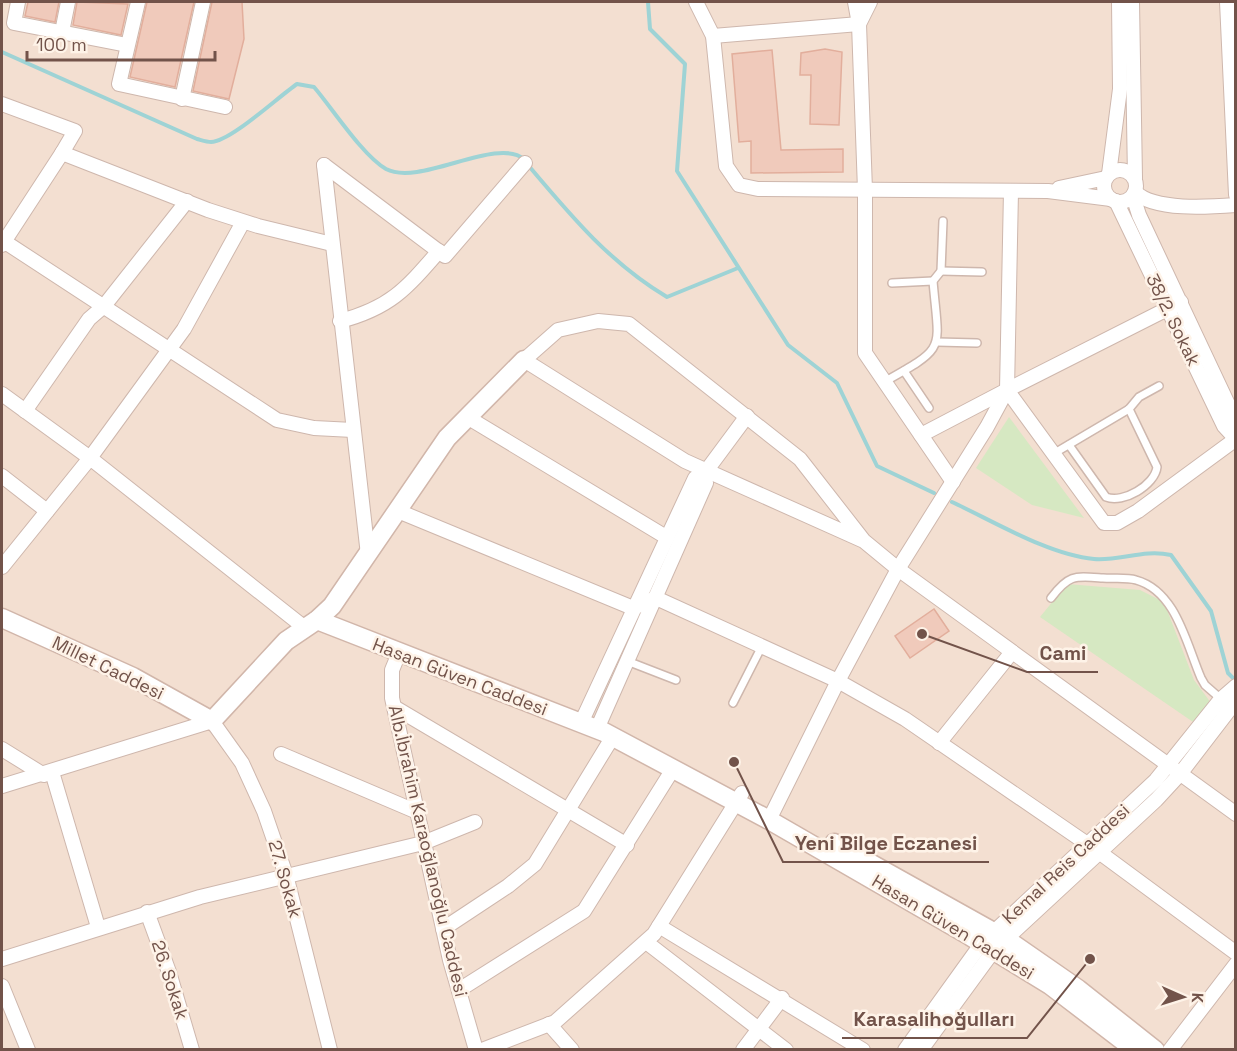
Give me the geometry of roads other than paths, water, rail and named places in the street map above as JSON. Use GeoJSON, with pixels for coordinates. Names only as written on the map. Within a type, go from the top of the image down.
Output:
{"type":"FeatureCollection","features":[{"type":"Feature","properties":{"kind":"street"},"geometry":{"type":"LineString","coordinates":[[18,2],[14,22],[128,45]]}},
{"type":"Feature","properties":{"kind":"street"},"geometry":{"type":"LineString","coordinates":[[62,32],[68,2]]}},
{"type":"Feature","properties":{"kind":"street"},"geometry":{"type":"LineString","coordinates":[[138,2],[118,84],[225,108]]}},
{"type":"Feature","properties":{"kind":"street"},"geometry":{"type":"LineString","coordinates":[[182,99],[203,2]]}},
{"type":"Feature","properties":{"kind":"street"},"geometry":{"type":"LineString","coordinates":[[696,2],[713,36],[726,166],[740,185],[758,189],[1048,191],[1125,201],[1134,188]]}},
{"type":"Feature","properties":{"kind":"street"},"geometry":{"type":"LineString","coordinates":[[855,2],[859,24],[865,190],[865,352],[952,482]]}},
{"type":"Feature","properties":{"kind":"street"},"geometry":{"type":"LineString","coordinates":[[859,24],[870,2]]}},
{"type":"Feature","properties":{"kind":"street"},"geometry":{"type":"LineString","coordinates":[[1113,200],[1105,192],[1120,88],[1119,2]]}},
{"type":"Feature","properties":{"kind":"street","name":"38/2. Sokak"},"geometry":{"type":"LineString","coordinates":[[1132,2],[1134,188],[1144,226],[1234,419],[1235,438]]}},
{"type":"Feature","properties":{"kind":"street"},"geometry":{"type":"LineString","coordinates":[[1227,2],[1232,35],[1236,195]]}},
{"type":"Feature","properties":{"kind":"street"},"geometry":{"type":"LineString","coordinates":[[713,36],[859,24]]}},
{"type":"Feature","properties":{"kind":"street"},"geometry":{"type":"LineString","coordinates":[[2,104],[75,131],[2,242],[277,420],[314,428],[353,430]]}},
{"type":"Feature","properties":{"kind":"street"},"geometry":{"type":"LineString","coordinates":[[62,153],[243,222],[332,244]]}},
{"type":"Feature","properties":{"kind":"street"},"geometry":{"type":"LineString","coordinates":[[368,555],[324,165],[445,256],[525,163]]}},
{"type":"Feature","properties":{"kind":"street"},"geometry":{"type":"LineString","coordinates":[[1048,191],[1123,170],[1143,200],[1159,204],[1236,205]]}},
{"type":"Feature","properties":{"kind":"street"},"geometry":{"type":"LineString","coordinates":[[772,814],[838,681],[898,569],[1007,390],[1011,191]]}},
{"type":"Feature","properties":{"kind":"street","name":"38/2. Sokak"},"geometry":{"type":"LineString","coordinates":[[1113,200],[1224,426],[1235,438]]}},
{"type":"Feature","properties":{"kind":"street"},"geometry":{"type":"LineString","coordinates":[[25,411],[89,319],[104,306],[187,201]]}},
{"type":"Feature","properties":{"kind":"street"},"geometry":{"type":"LineString","coordinates":[[1144,226],[1149,215],[1159,204]]}},
{"type":"Feature","properties":{"kind":"street"},"geometry":{"type":"LineString","coordinates":[[2,567],[90,458],[184,329],[243,222]]}},
{"type":"Feature","properties":{"kind":"street"},"geometry":{"type":"LineString","coordinates":[[340,321],[381,308],[413,281],[439,251]]}},
{"type":"Feature","properties":{"kind":"street"},"geometry":{"type":"LineString","coordinates":[[921,435],[1180,302]]}},
{"type":"Feature","properties":{"kind":"street"},"geometry":{"type":"LineString","coordinates":[[2,786],[48,774],[212,721],[286,641],[332,606],[447,438],[467,417],[524,360],[558,330],[598,321],[629,324],[800,459],[864,541],[898,569],[1236,814]]}},
{"type":"Feature","properties":{"kind":"street"},"geometry":{"type":"LineString","coordinates":[[524,360],[685,461],[864,541]]}},
{"type":"Feature","properties":{"kind":"street"},"geometry":{"type":"LineString","coordinates":[[1007,390],[1104,524],[1118,523],[1138,511],[1235,438]]}},
{"type":"Feature","properties":{"kind":"street"},"geometry":{"type":"LineString","coordinates":[[2,394],[311,624]]}},
{"type":"Feature","properties":{"kind":"street"},"geometry":{"type":"LineString","coordinates":[[599,731],[633,608],[666,537],[694,478],[706,472],[747,416]]}},
{"type":"Feature","properties":{"kind":"street"},"geometry":{"type":"LineString","coordinates":[[467,417],[666,537]]}},
{"type":"Feature","properties":{"kind":"street"},"geometry":{"type":"LineString","coordinates":[[443,929],[508,886],[535,864],[569,810],[627,661],[706,483],[706,472]]}},
{"type":"Feature","properties":{"kind":"street"},"geometry":{"type":"LineString","coordinates":[[2,476],[47,511]]}},
{"type":"Feature","properties":{"kind":"street"},"geometry":{"type":"LineString","coordinates":[[398,511],[633,608],[656,598],[838,681],[905,719],[1093,848],[1234,949]]}},
{"type":"Feature","properties":{"kind":"street","name":"Millet Caddesi"},"geometry":{"type":"LineString","coordinates":[[2,618],[133,677],[212,721]]}},
{"type":"Feature","properties":{"kind":"street","name":"Hasan Güven Caddesi"},"geometry":{"type":"LineString","coordinates":[[311,624],[399,653],[599,731],[673,769],[740,798]]}},
{"type":"Feature","properties":{"kind":"street"},"geometry":{"type":"LineString","coordinates":[[939,743],[1012,652]]}},
{"type":"Feature","properties":{"kind":"street","name":"Alb.İbrahim Karaoğlanoğlu Caddesi"},"geometry":{"type":"LineString","coordinates":[[399,653],[392,670],[394,707],[415,811],[443,929],[476,1050]]}},
{"type":"Feature","properties":{"kind":"street","name":"Kemal Reis Caddesi"},"geometry":{"type":"LineString","coordinates":[[1174,770],[1221,699],[1235,686]]}},
{"type":"Feature","properties":{"kind":"street","name":"Kemal Reis Caddesi"},"geometry":{"type":"LineString","coordinates":[[905,1050],[993,941],[1174,770],[1236,702]]}},
{"type":"Feature","properties":{"kind":"street"},"geometry":{"type":"LineString","coordinates":[[394,707],[627,845]]}},
{"type":"Feature","properties":{"kind":"street","name":"27. Sokak"},"geometry":{"type":"LineString","coordinates":[[212,721],[242,763],[264,811],[286,875],[330,1050]]}},
{"type":"Feature","properties":{"kind":"street","name":"Hasan Güven Caddesi"},"geometry":{"type":"LineString","coordinates":[[599,731],[626,735],[772,814],[1078,989],[1155,1050]]}},
{"type":"Feature","properties":{"kind":"street"},"geometry":{"type":"LineString","coordinates":[[2,749],[48,774],[98,927]]}},
{"type":"Feature","properties":{"kind":"street"},"geometry":{"type":"LineString","coordinates":[[281,754],[415,811]]}},
{"type":"Feature","properties":{"kind":"street"},"geometry":{"type":"LineString","coordinates":[[459,990],[584,911],[673,769]]}},
{"type":"Feature","properties":{"kind":"street"},"geometry":{"type":"LineString","coordinates":[[482,1050],[549,1024],[646,942],[659,926],[740,798]]}},
{"type":"Feature","properties":{"kind":"street"},"geometry":{"type":"LineString","coordinates":[[2,958],[147,912],[286,875],[423,843],[475,822]]}},
{"type":"Feature","properties":{"kind":"street","name":"26. Sokak"},"geometry":{"type":"LineString","coordinates":[[147,912],[169,972],[192,1050]]}},
{"type":"Feature","properties":{"kind":"street"},"geometry":{"type":"LineString","coordinates":[[659,926],[782,998],[863,1050]]}},
{"type":"Feature","properties":{"kind":"street","name":"Hasan Güven Caddesi"},"geometry":{"type":"LineString","coordinates":[[993,941],[1135,1050]]}},
{"type":"Feature","properties":{"kind":"street","name":"Kemal Reis Caddesi"},"geometry":{"type":"LineString","coordinates":[[921,1050],[993,941]]}},
{"type":"Feature","properties":{"kind":"street"},"geometry":{"type":"LineString","coordinates":[[646,942],[786,1050]]}},
{"type":"Feature","properties":{"kind":"street"},"geometry":{"type":"LineString","coordinates":[[1170,1050],[1236,964]]}},
{"type":"Feature","properties":{"kind":"street"},"geometry":{"type":"LineString","coordinates":[[2,986],[28,1050]]}},
{"type":"Feature","properties":{"kind":"street"},"geometry":{"type":"LineString","coordinates":[[743,1050],[761,1029],[782,998]]}},
{"type":"Feature","properties":{"kind":"street"},"geometry":{"type":"LineString","coordinates":[[549,1024],[572,1050]]}},
{"type":"Feature","properties":{"kind":"lane"},"geometry":{"type":"LineString","coordinates":[[884,382],[930,355],[937,342],[933,281],[941,271],[943,220]]}},
{"type":"Feature","properties":{"kind":"lane"},"geometry":{"type":"LineString","coordinates":[[941,271],[982,272]]}},
{"type":"Feature","properties":{"kind":"lane"},"geometry":{"type":"LineString","coordinates":[[892,283],[933,281]]}},
{"type":"Feature","properties":{"kind":"lane"},"geometry":{"type":"LineString","coordinates":[[937,342],[977,343]]}},
{"type":"Feature","properties":{"kind":"lane"},"geometry":{"type":"LineString","coordinates":[[904,371],[929,408]]}},
{"type":"Feature","properties":{"kind":"lane"},"geometry":{"type":"LineString","coordinates":[[1053,454],[1129,409],[1139,397],[1159,386]]}},
{"type":"Feature","properties":{"kind":"lane"},"geometry":{"type":"LineString","coordinates":[[1069,445],[1106,497],[1119,499],[1146,485],[1154,478],[1157,466],[1129,409]]}},
{"type":"Feature","properties":{"kind":"lane"},"geometry":{"type":"LineString","coordinates":[[1051,598],[1065,580],[1078,576],[1135,580],[1156,590],[1162,594],[1174,614],[1205,685],[1221,699]]}},
{"type":"Feature","properties":{"kind":"lane"},"geometry":{"type":"LineString","coordinates":[[733,703],[762,646]]}},
{"type":"Feature","properties":{"kind":"lane"},"geometry":{"type":"LineString","coordinates":[[627,661],[676,680]]}},
{"type":"Feature","properties":{"kind":"waterway"},"geometry":{"type":"LineString","coordinates":[[648,2],[650,29],[685,64],[677,171],[788,345],[837,383],[877,466],[934,493]]}},
{"type":"Feature","properties":{"kind":"waterway"},"geometry":{"type":"LineString","coordinates":[[2,52],[206,141],[211,142],[230,135],[297,84],[314,87],[358,143],[386,169],[401,173],[418,172],[495,153],[511,154],[524,159]]}},
{"type":"Feature","properties":{"kind":"waterway"},"geometry":{"type":"LineString","coordinates":[[528,165],[609,254],[646,284],[667,297],[738,268]]}},
{"type":"Feature","properties":{"kind":"waterway"},"geometry":{"type":"LineString","coordinates":[[952,502],[1040,544],[1077,556],[1104,559],[1151,553],[1171,555],[1211,611],[1228,673],[1236,681]]}},
{"type":"Feature","properties":{"kind":"place","name":"Cami"},"geometry":{"type":"Point","coordinates":[922,634]}},
{"type":"Feature","properties":{"kind":"place","name":"Yeni Bilge Eczanesi"},"geometry":{"type":"Point","coordinates":[734,762]}},
{"type":"Feature","properties":{"kind":"place","name":"Karasalihoğulları"},"geometry":{"type":"Point","coordinates":[1090,959]}}]}
